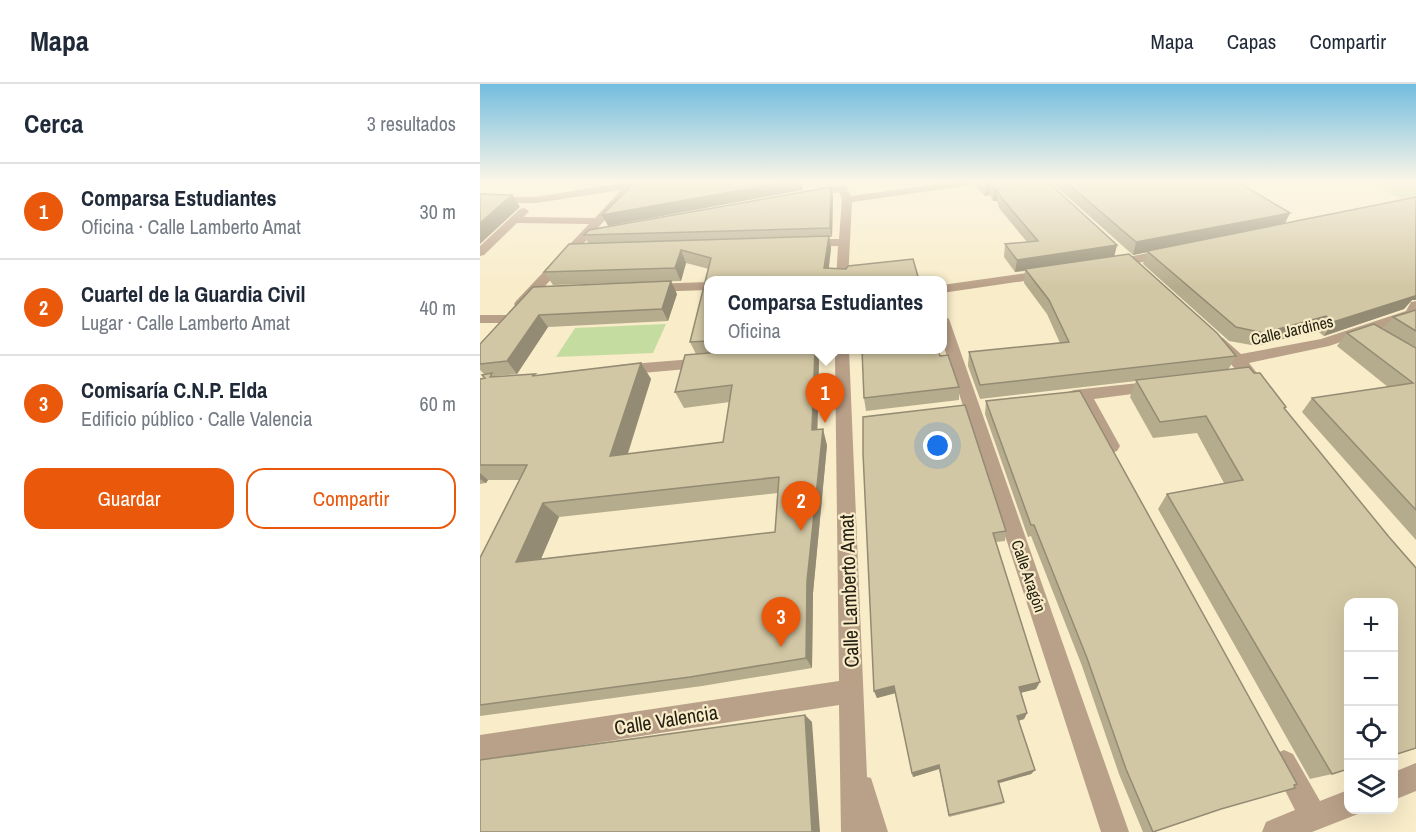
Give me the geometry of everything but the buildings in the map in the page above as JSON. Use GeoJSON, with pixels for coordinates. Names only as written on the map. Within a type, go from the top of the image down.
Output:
{"type":"FeatureCollection","features":[{"type":"Feature","properties":{"kind":"street"},"geometry":{"type":"LineString","coordinates":[[480,252],[518,217]]}},
{"type":"Feature","properties":{"kind":"street"},"geometry":{"type":"LineString","coordinates":[[494,334],[582,236],[598,227],[606,217]]}},
{"type":"Feature","properties":{"kind":"street"},"geometry":{"type":"LineString","coordinates":[[842,276],[845,242],[844,217]]}},
{"type":"Feature","properties":{"kind":"street"},"geometry":{"type":"LineString","coordinates":[[515,220],[598,227]]}},
{"type":"Feature","properties":{"kind":"street"},"geometry":{"type":"LineString","coordinates":[[791,244],[845,242]]}},
{"type":"Feature","properties":{"kind":"street"},"geometry":{"type":"LineString","coordinates":[[569,251],[585,250]]}},
{"type":"Feature","properties":{"kind":"street"},"geometry":{"type":"LineString","coordinates":[[1105,265],[1177,252]]}},
{"type":"Feature","properties":{"kind":"street"},"geometry":{"type":"LineString","coordinates":[[947,288],[1059,272]]}},
{"type":"Feature","properties":{"kind":"street"},"geometry":{"type":"LineString","coordinates":[[639,289],[704,286]]}},
{"type":"Feature","properties":{"kind":"street"},"geometry":{"type":"LineString","coordinates":[[531,293],[548,292]]}},
{"type":"Feature","properties":{"kind":"street","name":"Calle Jardines"},"geometry":{"type":"LineString","coordinates":[[1238,360],[1371,333],[1411,314],[1416,304]]}},
{"type":"Feature","properties":{"kind":"street"},"geometry":{"type":"LineString","coordinates":[[480,319],[508,319]]}},
{"type":"Feature","properties":{"kind":"street"},"geometry":{"type":"LineString","coordinates":[[1212,336],[1238,360],[1273,403]]}},
{"type":"Feature","properties":{"kind":"street","name":"Calle Aragón"},"geometry":{"type":"LineString","coordinates":[[947,338],[966,408],[1115,832]]}},
{"type":"Feature","properties":{"kind":"street"},"geometry":{"type":"LineString","coordinates":[[773,357],[803,354]]}},
{"type":"Feature","properties":{"kind":"street","name":"Calle Lamberto Amat"},"geometry":{"type":"LineString","coordinates":[[843,354],[852,421],[852,691],[855,832]]}},
{"type":"Feature","properties":{"kind":"street"},"geometry":{"type":"LineString","coordinates":[[603,372],[716,362]]}},
{"type":"Feature","properties":{"kind":"street"},"geometry":{"type":"LineString","coordinates":[[1231,378],[1251,375]]}},
{"type":"Feature","properties":{"kind":"street"},"geometry":{"type":"LineString","coordinates":[[1061,398],[1174,384]]}},
{"type":"Feature","properties":{"kind":"street"},"geometry":{"type":"LineString","coordinates":[[1083,395],[1123,469]]}},
{"type":"Feature","properties":{"kind":"street"},"geometry":{"type":"LineString","coordinates":[[966,408],[994,405]]}},
{"type":"Feature","properties":{"kind":"street","name":"Calle Valencia"},"geometry":{"type":"LineString","coordinates":[[480,748],[852,691]]}},
{"type":"Feature","properties":{"kind":"street"},"geometry":{"type":"LineString","coordinates":[[1275,746],[1314,818]]}},
{"type":"Feature","properties":{"kind":"street"},"geometry":{"type":"LineString","coordinates":[[854,764],[874,832]]}},
{"type":"Feature","properties":{"kind":"street"},"geometry":{"type":"LineString","coordinates":[[1398,784],[1416,777]]}},
{"type":"Feature","properties":{"kind":"street"},"geometry":{"type":"LineString","coordinates":[[1276,832],[1344,806]]}},
{"type":"Feature","properties":{"kind":"green space"},"geometry":{"type":"Polygon","coordinates":[[[666,324],[653,353],[556,357],[575,328],[666,324]]]}},
{"type":"Feature","properties":{"kind":"place","name":"Comparsa Estudiantes"},"geometry":{"type":"Point","coordinates":[825,423]}},
{"type":"Feature","properties":{"kind":"place","name":"Cuartel de la Guardia Civil"},"geometry":{"type":"Point","coordinates":[801,531]}},
{"type":"Feature","properties":{"kind":"place","name":"Comisaría C.N.P. Elda"},"geometry":{"type":"Point","coordinates":[781,647]}}]}
